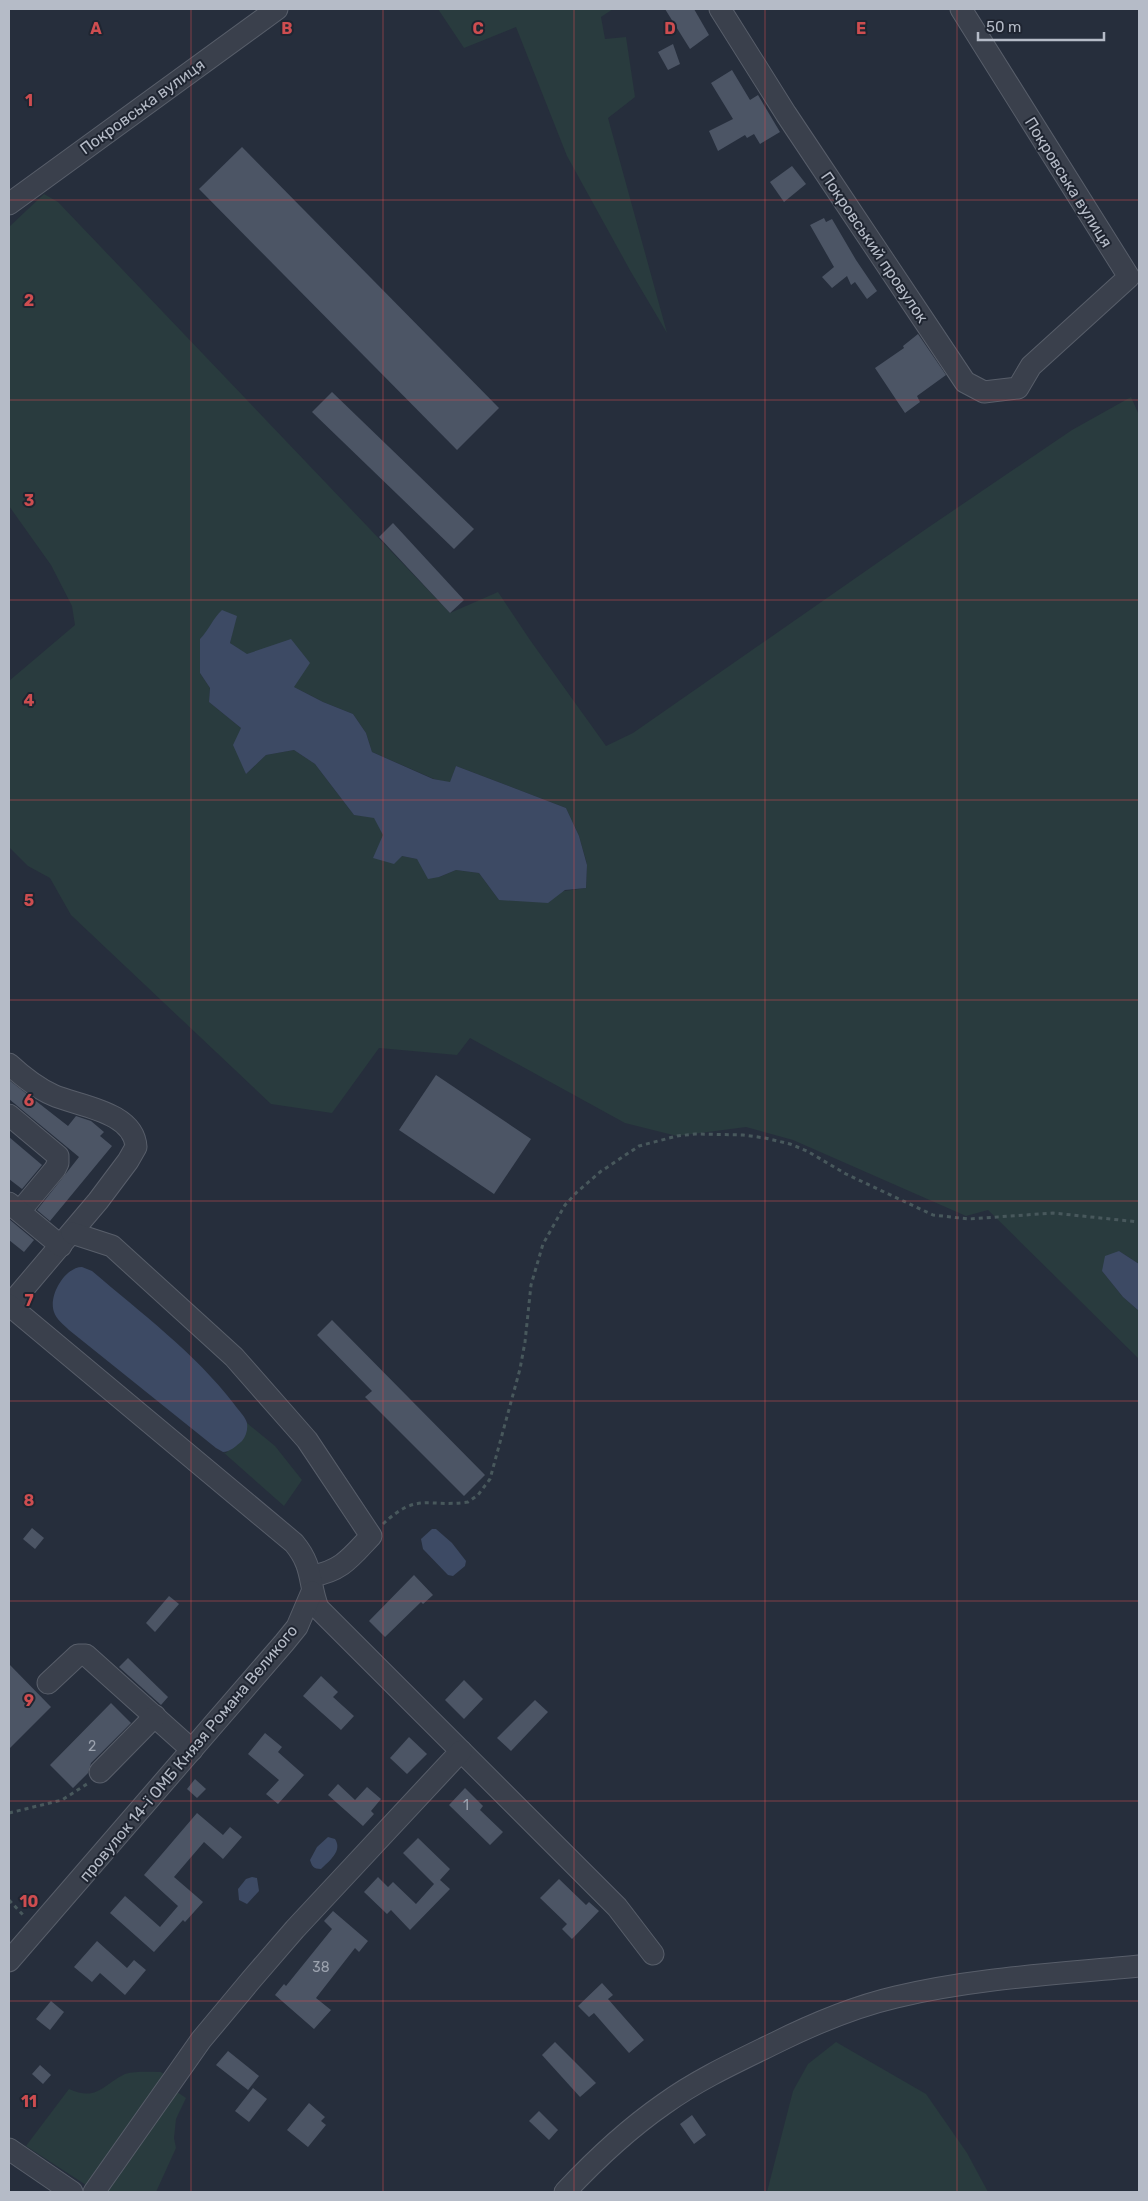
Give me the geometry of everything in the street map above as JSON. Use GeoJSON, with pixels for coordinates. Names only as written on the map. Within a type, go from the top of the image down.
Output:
{"type":"FeatureCollection","features":[{"type":"Feature","properties":{"kind":"street","name":"Покровська вулиця"},"geometry":{"type":"LineString","coordinates":[[9,204],[277,9]]}},
{"type":"Feature","properties":{"kind":"street","name":"Покровський провулок"},"geometry":{"type":"LineString","coordinates":[[720,9],[786,114],[965,382],[984,392],[1018,388],[1031,366],[1060,338]]}},
{"type":"Feature","properties":{"kind":"street","name":"Покровська вулиця"},"geometry":{"type":"LineString","coordinates":[[961,9],[1129,277],[1060,338]]}},
{"type":"Feature","properties":{"kind":"street"},"geometry":{"type":"LineString","coordinates":[[9,1064],[19,1074],[52,1095],[96,1108],[112,1116],[127,1129],[135,1141],[134,1152],[128,1161],[67,1239],[9,1306],[294,1543],[304,1555],[318,1608],[617,1907],[653,1954]]}},
{"type":"Feature","properties":{"kind":"street"},"geometry":{"type":"LineString","coordinates":[[9,1114],[58,1156],[58,1163],[55,1169],[14,1207],[67,1239],[112,1246],[234,1357],[307,1440],[371,1536],[338,1568],[312,1584]]}},
{"type":"Feature","properties":{"kind":"street","name":"провулок 14-ї ОМБ Князя Романа Великого"},"geometry":{"type":"LineString","coordinates":[[9,1961],[297,1627],[312,1584]]}},
{"type":"Feature","properties":{"kind":"street"},"geometry":{"type":"LineString","coordinates":[[48,1683],[78,1655],[86,1655],[192,1750]]}},
{"type":"Feature","properties":{"kind":"street"},"geometry":{"type":"LineString","coordinates":[[100,1772],[155,1716]]}},
{"type":"Feature","properties":{"kind":"street"},"geometry":{"type":"LineString","coordinates":[[94,2192],[201,2040],[295,1929],[461,1751]]}},
{"type":"Feature","properties":{"kind":"street"},"geometry":{"type":"LineString","coordinates":[[566,2192],[616,2142],[663,2104],[743,2058],[823,2020],[870,2003],[940,1988],[1139,1966]]}},
{"type":"Feature","properties":{"kind":"street"},"geometry":{"type":"LineString","coordinates":[[9,2149],[72,2192]]}},
{"type":"Feature","properties":{"kind":"path"},"geometry":{"type":"LineString","coordinates":[[371,1536],[393,1515],[412,1503],[422,1501],[468,1502],[478,1495],[490,1479],[520,1369],[526,1342],[532,1285],[543,1244],[573,1196],[600,1172],[633,1149],[663,1139],[686,1135],[743,1135],[765,1138],[807,1151],[835,1169],[928,1213],[960,1219],[1053,1213],[1139,1222]]}},
{"type":"Feature","properties":{"kind":"path"},"geometry":{"type":"LineString","coordinates":[[9,1813],[62,1800],[82,1788],[100,1772]]}},
{"type":"Feature","properties":{"kind":"shaded area"},"geometry":{"type":"Polygon","coordinates":[[[438,9],[613,9],[601,17],[605,39],[626,37],[635,97],[608,118],[667,333],[567,156],[516,27],[464,48],[438,9]]]}},
{"type":"Feature","properties":{"kind":"shaded area"},"geometry":{"type":"Polygon","coordinates":[[[44,194],[58,202],[450,613],[498,592],[606,746],[633,733],[1072,430],[1131,397],[1139,415],[1139,1264],[1119,1251],[1102,1271],[1123,1297],[1139,1311],[1139,1359],[988,1210],[966,1216],[793,1140],[746,1127],[677,1136],[625,1123],[470,1038],[457,1055],[379,1048],[332,1113],[271,1104],[71,915],[50,878],[28,866],[9,847],[9,681],[75,625],[72,606],[51,565],[9,506],[9,227],[44,194]],[[236,616],[209,630],[200,639],[200,673],[210,688],[209,702],[241,728],[246,774],[266,755],[294,750],[315,764],[354,815],[374,817],[383,834],[402,856],[417,859],[439,877],[456,870],[479,873],[499,900],[586,888],[587,864],[579,836],[566,808],[456,766],[450,783],[434,779],[372,752],[366,733],[353,714],[323,702],[294,687],[230,643],[236,616]]]}},
{"type":"Feature","properties":{"kind":"shaded area"},"geometry":{"type":"Polygon","coordinates":[[[247,1423],[275,1446],[302,1480],[284,1506],[223,1452],[226,1453],[247,1430],[247,1423]]]}},
{"type":"Feature","properties":{"kind":"shaded area"},"geometry":{"type":"Polygon","coordinates":[[[836,2042],[926,2094],[967,2153],[988,2192],[767,2192],[793,2091],[808,2064],[836,2042]]]}},
{"type":"Feature","properties":{"kind":"shaded area"},"geometry":{"type":"Polygon","coordinates":[[[161,2072],[166,2076],[86,2185],[26,2146],[69,2089],[87,2094],[93,2093],[125,2074],[161,2072]]]}},
{"type":"Feature","properties":{"kind":"shaded area"},"geometry":{"type":"Polygon","coordinates":[[[174,2090],[186,2098],[176,2119],[174,2138],[176,2148],[156,2192],[102,2192],[174,2090]]]}},
{"type":"Feature","properties":{"kind":"water"},"geometry":{"type":"Polygon","coordinates":[[[222,610],[237,616],[230,643],[247,654],[291,639],[310,663],[294,687],[323,702],[353,714],[366,733],[372,752],[433,779],[450,782],[456,766],[566,808],[579,836],[587,865],[586,888],[565,890],[548,903],[499,900],[479,873],[456,870],[428,879],[417,859],[402,856],[394,864],[373,858],[383,835],[374,818],[354,815],[315,764],[294,750],[266,755],[246,774],[233,745],[241,728],[209,702],[210,688],[200,673],[200,639],[222,610]]]}},
{"type":"Feature","properties":{"kind":"water"},"geometry":{"type":"Polygon","coordinates":[[[1119,1251],[1139,1264],[1139,1311],[1123,1297],[1102,1271],[1105,1256],[1119,1251]]]}},
{"type":"Feature","properties":{"kind":"water"},"geometry":{"type":"Polygon","coordinates":[[[82,1267],[92,1271],[167,1334],[219,1385],[246,1420],[247,1430],[242,1441],[226,1452],[216,1448],[60,1322],[55,1315],[53,1298],[64,1277],[76,1268],[82,1267]]]}},
{"type":"Feature","properties":{"kind":"water"},"geometry":{"type":"Polygon","coordinates":[[[432,1529],[436,1529],[452,1543],[466,1561],[465,1566],[453,1576],[448,1575],[423,1549],[421,1539],[432,1529]]]}},
{"type":"Feature","properties":{"kind":"water"},"geometry":{"type":"Polygon","coordinates":[[[328,1837],[335,1839],[337,1843],[336,1852],[321,1869],[315,1868],[310,1860],[317,1847],[328,1837]]]}},
{"type":"Feature","properties":{"kind":"water"},"geometry":{"type":"Polygon","coordinates":[[[257,1878],[259,1891],[247,1904],[239,1900],[238,1889],[246,1879],[257,1878]]]}},
{"type":"Feature","properties":{"kind":"building"},"geometry":{"type":"Polygon","coordinates":[[[665,9],[694,9],[709,35],[690,49],[665,9]]]}},
{"type":"Feature","properties":{"kind":"building"},"geometry":{"type":"Polygon","coordinates":[[[673,44],[680,64],[668,70],[658,52],[673,44]]]}},
{"type":"Feature","properties":{"kind":"building"},"geometry":{"type":"Polygon","coordinates":[[[732,70],[750,100],[758,95],[780,132],[760,144],[754,134],[747,138],[745,135],[718,151],[709,131],[733,119],[711,83],[732,70]]]}},
{"type":"Feature","properties":{"kind":"building"},"geometry":{"type":"Polygon","coordinates":[[[242,147],[499,408],[457,450],[199,189],[242,147]]]}},
{"type":"Feature","properties":{"kind":"building"},"geometry":{"type":"Polygon","coordinates":[[[792,166],[806,184],[784,202],[770,182],[792,166]]]}},
{"type":"Feature","properties":{"kind":"building"},"geometry":{"type":"Polygon","coordinates":[[[824,218],[826,222],[832,219],[877,291],[867,299],[855,282],[851,285],[847,276],[832,288],[822,277],[834,267],[810,225],[824,218]]]}},
{"type":"Feature","properties":{"kind":"building"},"geometry":{"type":"Polygon","coordinates":[[[918,334],[946,375],[917,396],[920,402],[905,413],[875,368],[904,348],[903,346],[918,334]]]}},
{"type":"Feature","properties":{"kind":"building"},"geometry":{"type":"Polygon","coordinates":[[[332,392],[474,529],[454,549],[312,412],[332,392]]]}},
{"type":"Feature","properties":{"kind":"building"},"geometry":{"type":"Polygon","coordinates":[[[393,523],[464,600],[450,613],[379,537],[393,523]]]}},
{"type":"Feature","properties":{"kind":"building"},"geometry":{"type":"Polygon","coordinates":[[[436,1075],[531,1139],[494,1194],[399,1130],[436,1075]]]}},
{"type":"Feature","properties":{"kind":"building"},"geometry":{"type":"Polygon","coordinates":[[[9,1080],[68,1126],[76,1116],[91,1121],[104,1132],[100,1136],[112,1146],[50,1221],[37,1210],[79,1157],[9,1099],[9,1080]]]}},
{"type":"Feature","properties":{"kind":"building"},"geometry":{"type":"Polygon","coordinates":[[[9,1137],[42,1165],[22,1189],[9,1179],[9,1137]]]}},
{"type":"Feature","properties":{"kind":"building"},"geometry":{"type":"Polygon","coordinates":[[[9,1219],[34,1240],[24,1252],[9,1240],[9,1219]]]}},
{"type":"Feature","properties":{"kind":"building"},"geometry":{"type":"Polygon","coordinates":[[[332,1320],[485,1475],[464,1496],[365,1397],[372,1391],[317,1335],[332,1320]]]}},
{"type":"Feature","properties":{"kind":"building"},"geometry":{"type":"Polygon","coordinates":[[[32,1528],[44,1538],[35,1549],[23,1539],[32,1528]]]}},
{"type":"Feature","properties":{"kind":"building"},"geometry":{"type":"Polygon","coordinates":[[[414,1575],[433,1595],[423,1604],[421,1602],[385,1637],[369,1621],[414,1575]]]}},
{"type":"Feature","properties":{"kind":"building"},"geometry":{"type":"Polygon","coordinates":[[[169,1596],[179,1604],[155,1632],[146,1623],[169,1596]]]}},
{"type":"Feature","properties":{"kind":"building"},"geometry":{"type":"Polygon","coordinates":[[[128,1658],[168,1697],[161,1705],[119,1667],[128,1658]]]}},
{"type":"Feature","properties":{"kind":"building"},"geometry":{"type":"Polygon","coordinates":[[[9,1664],[51,1707],[9,1749],[9,1664]]]}},
{"type":"Feature","properties":{"kind":"building"},"geometry":{"type":"Polygon","coordinates":[[[321,1676],[338,1692],[333,1697],[354,1716],[341,1730],[303,1696],[321,1676]]]}},
{"type":"Feature","properties":{"kind":"building"},"geometry":{"type":"Polygon","coordinates":[[[464,1680],[483,1699],[464,1719],[445,1700],[464,1680]]]}},
{"type":"Feature","properties":{"kind":"building"},"geometry":{"type":"Polygon","coordinates":[[[535,1700],[548,1712],[511,1751],[497,1738],[535,1700]]]}},
{"type":"Feature","properties":{"kind":"building"},"geometry":{"type":"Polygon","coordinates":[[[111,1703],[131,1723],[91,1763],[88,1773],[73,1788],[50,1765],[111,1703]]]}},
{"type":"Feature","properties":{"kind":"building"},"geometry":{"type":"Polygon","coordinates":[[[265,1733],[282,1747],[278,1752],[304,1775],[278,1804],[266,1794],[279,1780],[248,1754],[265,1733]]]}},
{"type":"Feature","properties":{"kind":"building"},"geometry":{"type":"Polygon","coordinates":[[[409,1737],[427,1754],[407,1774],[390,1758],[409,1737]]]}},
{"type":"Feature","properties":{"kind":"building"},"geometry":{"type":"Polygon","coordinates":[[[195,1779],[206,1789],[197,1798],[187,1789],[195,1779]]]}},
{"type":"Feature","properties":{"kind":"building"},"geometry":{"type":"Polygon","coordinates":[[[338,1784],[355,1800],[367,1787],[381,1799],[371,1811],[374,1814],[363,1826],[328,1795],[338,1784]]]}},
{"type":"Feature","properties":{"kind":"building"},"geometry":{"type":"Polygon","coordinates":[[[465,1788],[483,1806],[480,1810],[503,1832],[490,1845],[449,1805],[465,1788]]]}},
{"type":"Feature","properties":{"kind":"building"},"geometry":{"type":"Polygon","coordinates":[[[197,1813],[223,1835],[230,1827],[242,1837],[223,1859],[204,1842],[174,1877],[203,1902],[185,1922],[183,1920],[154,1952],[110,1913],[125,1896],[160,1927],[178,1906],[144,1875],[197,1813]]]}},
{"type":"Feature","properties":{"kind":"building"},"geometry":{"type":"Polygon","coordinates":[[[418,1838],[450,1869],[440,1880],[450,1889],[410,1930],[391,1910],[387,1914],[364,1892],[378,1877],[388,1887],[393,1882],[416,1904],[434,1884],[403,1853],[418,1838]]]}},
{"type":"Feature","properties":{"kind":"building"},"geometry":{"type":"Polygon","coordinates":[[[559,1879],[586,1905],[589,1902],[599,1911],[572,1939],[562,1929],[567,1924],[540,1898],[559,1879]]]}},
{"type":"Feature","properties":{"kind":"building"},"geometry":{"type":"Polygon","coordinates":[[[333,1911],[368,1941],[359,1952],[355,1948],[316,1998],[331,2010],[314,2029],[275,1995],[284,1984],[286,1986],[332,1929],[324,1921],[333,1911]]]}},
{"type":"Feature","properties":{"kind":"building"},"geometry":{"type":"Polygon","coordinates":[[[97,1941],[127,1968],[134,1960],[146,1970],[125,1995],[100,1973],[92,1982],[74,1967],[97,1941]]]}},
{"type":"Feature","properties":{"kind":"building"},"geometry":{"type":"Polygon","coordinates":[[[602,1983],[613,1995],[608,1999],[644,2040],[629,2053],[594,2013],[589,2017],[578,2006],[602,1983]]]}},
{"type":"Feature","properties":{"kind":"building"},"geometry":{"type":"Polygon","coordinates":[[[51,2001],[64,2012],[50,2030],[36,2019],[51,2001]]]}},
{"type":"Feature","properties":{"kind":"building"},"geometry":{"type":"Polygon","coordinates":[[[555,2042],[596,2083],[580,2097],[542,2055],[555,2042]]]}},
{"type":"Feature","properties":{"kind":"building"},"geometry":{"type":"Polygon","coordinates":[[[228,2051],[259,2076],[248,2090],[216,2065],[228,2051]]]}},
{"type":"Feature","properties":{"kind":"building"},"geometry":{"type":"Polygon","coordinates":[[[40,2065],[51,2075],[43,2084],[32,2074],[40,2065]]]}},
{"type":"Feature","properties":{"kind":"building"},"geometry":{"type":"Polygon","coordinates":[[[253,2088],[267,2099],[249,2122],[235,2111],[253,2088]]]}},
{"type":"Feature","properties":{"kind":"building"},"geometry":{"type":"Polygon","coordinates":[[[309,2103],[325,2117],[321,2121],[326,2125],[308,2147],[287,2130],[309,2103]]]}},
{"type":"Feature","properties":{"kind":"building"},"geometry":{"type":"Polygon","coordinates":[[[539,2111],[558,2130],[549,2140],[529,2121],[539,2111]]]}},
{"type":"Feature","properties":{"kind":"building"},"geometry":{"type":"Polygon","coordinates":[[[692,2115],[706,2135],[694,2144],[680,2124],[692,2115]]]}}]}
